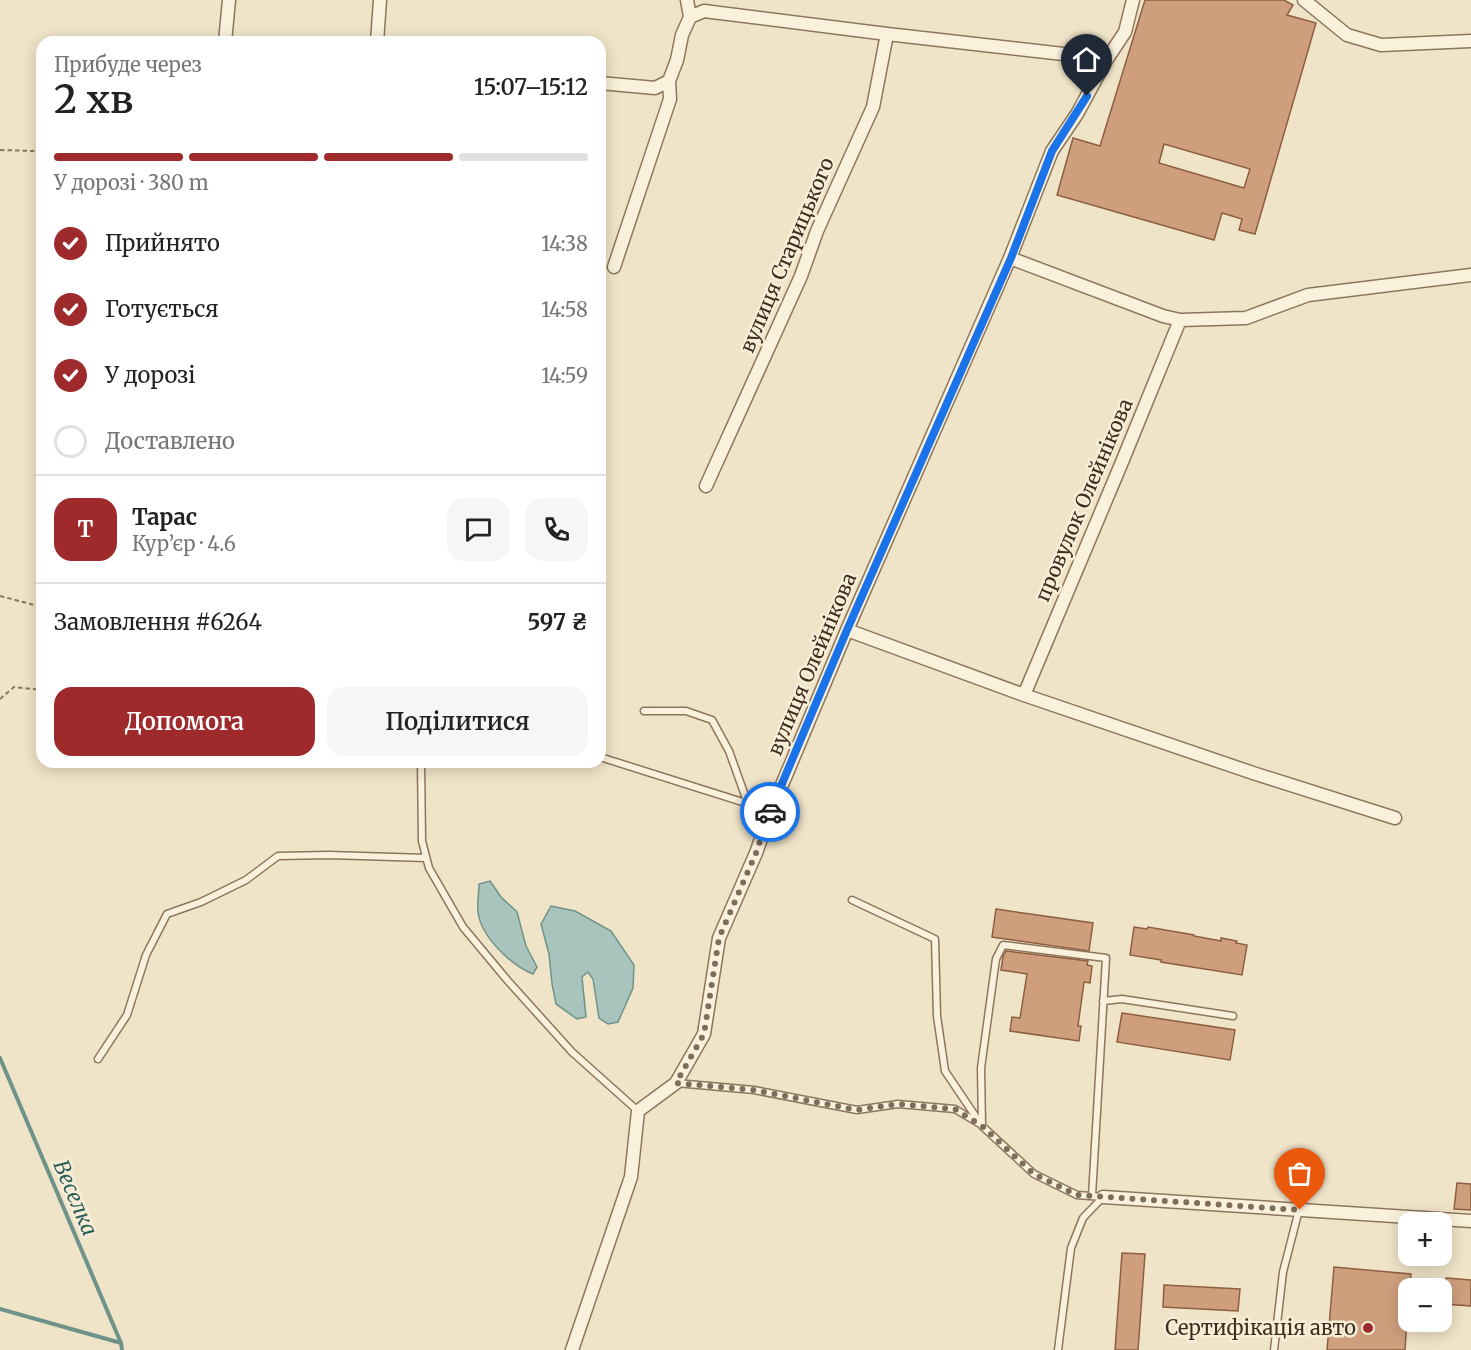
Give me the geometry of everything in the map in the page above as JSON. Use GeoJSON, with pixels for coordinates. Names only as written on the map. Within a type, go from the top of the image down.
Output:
{"type":"FeatureCollection","features":[{"type":"Feature","properties":{"kind":"street"},"geometry":{"type":"LineString","coordinates":[[226,36],[229,0]]}},
{"type":"Feature","properties":{"kind":"street"},"geometry":{"type":"LineString","coordinates":[[377,36],[380,0]]}},
{"type":"Feature","properties":{"kind":"street"},"geometry":{"type":"LineString","coordinates":[[614,267],[670,99],[669,81],[677,60],[682,35],[690,17],[687,0]]}},
{"type":"Feature","properties":{"kind":"street","name":"вулиця Олейнікова"},"geometry":{"type":"LineString","coordinates":[[638,1111],[676,1083],[704,1034],[719,938],[756,853],[771,811],[847,630],[1011,258],[1052,151],[1077,114],[1107,59],[1125,32],[1133,0]]}},
{"type":"Feature","properties":{"kind":"street"},"geometry":{"type":"LineString","coordinates":[[1304,0],[1347,35],[1381,45],[1471,41]]}},
{"type":"Feature","properties":{"kind":"street"},"geometry":{"type":"LineString","coordinates":[[690,17],[704,10],[1107,59]]}},
{"type":"Feature","properties":{"kind":"street","name":"вулиця Старицького"},"geometry":{"type":"LineString","coordinates":[[706,486],[801,276],[817,231],[873,107],[887,34]]}},
{"type":"Feature","properties":{"kind":"street"},"geometry":{"type":"LineString","coordinates":[[606,84],[655,88],[669,81]]}},
{"type":"Feature","properties":{"kind":"street"},"geometry":{"type":"LineString","coordinates":[[1011,258],[1179,320],[1246,318],[1308,295],[1471,275]]}},
{"type":"Feature","properties":{"kind":"street","name":"провулок Олейнікова"},"geometry":{"type":"LineString","coordinates":[[1024,695],[1179,320]]}},
{"type":"Feature","properties":{"kind":"street"},"geometry":{"type":"LineString","coordinates":[[847,630],[1024,695],[1395,818]]}},
{"type":"Feature","properties":{"kind":"street"},"geometry":{"type":"LineString","coordinates":[[572,1350],[631,1177],[638,1111]]}},
{"type":"Feature","properties":{"kind":"street"},"geometry":{"type":"LineString","coordinates":[[1097,1196],[1471,1221]]}},
{"type":"Feature","properties":{"kind":"lane"},"geometry":{"type":"LineString","coordinates":[[644,711],[686,711],[712,720],[729,751],[748,804]]}},
{"type":"Feature","properties":{"kind":"lane"},"geometry":{"type":"LineString","coordinates":[[606,759],[771,811]]}},
{"type":"Feature","properties":{"kind":"lane"},"geometry":{"type":"LineString","coordinates":[[421,768],[422,841],[426,858],[429,868],[463,927],[572,1052],[638,1111]]}},
{"type":"Feature","properties":{"kind":"lane"},"geometry":{"type":"LineString","coordinates":[[98,1059],[127,1015],[146,955],[167,914],[201,902],[246,880],[278,856],[426,858]]}},
{"type":"Feature","properties":{"kind":"lane"},"geometry":{"type":"LineString","coordinates":[[852,900],[935,939],[937,1016],[945,1071],[982,1126]]}},
{"type":"Feature","properties":{"kind":"lane"},"geometry":{"type":"LineString","coordinates":[[982,1126],[981,1068],[996,959],[1003,945],[1106,958],[1097,1196],[1083,1218],[1071,1248],[1058,1350]]}},
{"type":"Feature","properties":{"kind":"lane"},"geometry":{"type":"LineString","coordinates":[[1103,1001],[1122,999],[1233,1016]]}},
{"type":"Feature","properties":{"kind":"lane"},"geometry":{"type":"LineString","coordinates":[[676,1083],[754,1090],[857,1110],[898,1104],[955,1109],[982,1126],[1034,1174],[1077,1195],[1097,1196]]}},
{"type":"Feature","properties":{"kind":"lane"},"geometry":{"type":"LineString","coordinates":[[1274,1350],[1283,1272],[1300,1210]]}},
{"type":"Feature","properties":{"kind":"path"},"geometry":{"type":"LineString","coordinates":[[0,150],[36,149]]}},
{"type":"Feature","properties":{"kind":"path"},"geometry":{"type":"LineString","coordinates":[[0,596],[36,606]]}},
{"type":"Feature","properties":{"kind":"path"},"geometry":{"type":"LineString","coordinates":[[0,699],[14,687],[36,689]]}},
{"type":"Feature","properties":{"kind":"water"},"geometry":{"type":"Polygon","coordinates":[[[490,881],[501,897],[517,912],[526,946],[537,967],[533,974],[524,970],[498,949],[480,921],[479,884],[490,881]]]}},
{"type":"Feature","properties":{"kind":"water"},"geometry":{"type":"Polygon","coordinates":[[[551,906],[575,911],[611,931],[634,965],[633,988],[618,1022],[608,1024],[599,1018],[593,979],[588,972],[582,977],[586,1017],[577,1019],[556,1004],[549,954],[541,924],[551,906]]]}},
{"type":"Feature","properties":{"kind":"building"},"geometry":{"type":"Polygon","coordinates":[[[1145,0],[1284,0],[1293,5],[1287,15],[1316,23],[1255,234],[1239,230],[1242,219],[1222,213],[1214,240],[1057,195],[1073,138],[1100,146],[1145,0]],[[1164,144],[1159,163],[1244,188],[1250,169],[1164,144]]]}},
{"type":"Feature","properties":{"kind":"building"},"geometry":{"type":"Polygon","coordinates":[[[996,909],[1093,923],[1089,951],[992,937],[996,909]]]}},
{"type":"Feature","properties":{"kind":"building"},"geometry":{"type":"Polygon","coordinates":[[[1134,927],[1147,929],[1148,927],[1221,941],[1221,938],[1247,945],[1242,975],[1130,955],[1134,927]]]}},
{"type":"Feature","properties":{"kind":"building"},"geometry":{"type":"Polygon","coordinates":[[[1006,951],[1088,961],[1087,965],[1092,966],[1090,983],[1084,982],[1078,1026],[1081,1026],[1079,1041],[1010,1031],[1012,1017],[1020,1018],[1027,974],[1001,970],[1006,951]]]}},
{"type":"Feature","properties":{"kind":"building"},"geometry":{"type":"Polygon","coordinates":[[[1122,1013],[1235,1030],[1230,1060],[1117,1042],[1122,1013]]]}},
{"type":"Feature","properties":{"kind":"building"},"geometry":{"type":"Polygon","coordinates":[[[1457,1183],[1471,1184],[1471,1210],[1454,1209],[1457,1183]]]}},
{"type":"Feature","properties":{"kind":"building"},"geometry":{"type":"Polygon","coordinates":[[[1122,1253],[1145,1254],[1138,1350],[1115,1350],[1122,1253]]]}},
{"type":"Feature","properties":{"kind":"building","name":"Сертифікація авто"},"geometry":{"type":"Polygon","coordinates":[[[1334,1267],[1411,1274],[1411,1278],[1398,1278],[1398,1332],[1406,1332],[1405,1350],[1327,1350],[1334,1267]]]}},
{"type":"Feature","properties":{"kind":"building"},"geometry":{"type":"Polygon","coordinates":[[[1452,1278],[1471,1280],[1471,1306],[1452,1305],[1452,1278]]]}},
{"type":"Feature","properties":{"kind":"building"},"geometry":{"type":"Polygon","coordinates":[[[1164,1285],[1240,1289],[1238,1311],[1163,1307],[1164,1285]]]}},
{"type":"Feature","properties":{"kind":"waterway","name":"Веселка"},"geometry":{"type":"LineString","coordinates":[[0,1058],[122,1350]]}},
{"type":"Feature","properties":{"kind":"waterway"},"geometry":{"type":"LineString","coordinates":[[0,1309],[121,1343]]}},
{"type":"Feature","properties":{"kind":"way so far"},"geometry":{"type":"LineString","coordinates":[[770,812],[756,853],[719,938],[704,1034],[676,1083],[754,1090],[857,1110],[898,1104],[955,1109],[982,1126],[1034,1174],[1077,1195],[1300,1210]]}},
{"type":"Feature","properties":{"kind":"place","name":"Сертифікація авто"},"geometry":{"type":"Point","coordinates":[1368,1328]}},
{"type":"Feature","properties":{"kind":"route"},"geometry":{"type":"LineString","coordinates":[[770,812],[847,630],[1011,258],[1052,151],[1087,96]]}}]}
